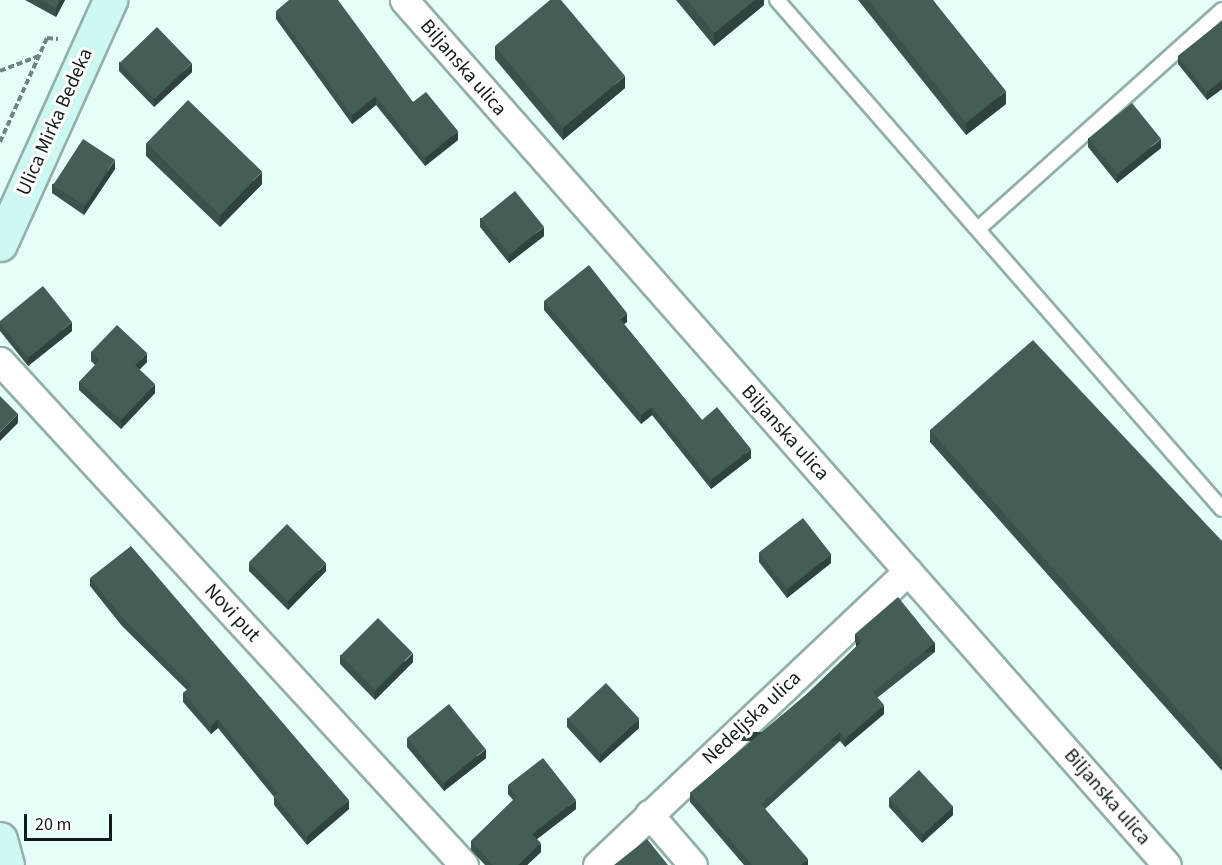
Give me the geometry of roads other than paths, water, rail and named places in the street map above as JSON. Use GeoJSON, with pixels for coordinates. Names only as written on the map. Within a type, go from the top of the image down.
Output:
{"type":"FeatureCollection","features":[{"type":"Feature","properties":{"kind":"main road","name":"Ulica Mirka Bedeka"},"geometry":{"type":"LineString","coordinates":[[0,244],[110,0]]}},
{"type":"Feature","properties":{"kind":"main road"},"geometry":{"type":"LineString","coordinates":[[0,839],[7,865]]}},
{"type":"Feature","properties":{"kind":"street","name":"Biljanska ulica"},"geometry":{"type":"LineString","coordinates":[[404,0],[1167,865]]}},
{"type":"Feature","properties":{"kind":"street","name":"Novi put"},"geometry":{"type":"LineString","coordinates":[[0,361],[464,865]]}},
{"type":"Feature","properties":{"kind":"street","name":"Nedeljska ulica"},"geometry":{"type":"LineString","coordinates":[[597,865],[908,572]]}},
{"type":"Feature","properties":{"kind":"street"},"geometry":{"type":"LineString","coordinates":[[650,814],[693,865]]}},
{"type":"Feature","properties":{"kind":"lane"},"geometry":{"type":"LineString","coordinates":[[777,0],[1222,509]]}},
{"type":"Feature","properties":{"kind":"lane"},"geometry":{"type":"LineString","coordinates":[[978,229],[1222,10]]}}]}
